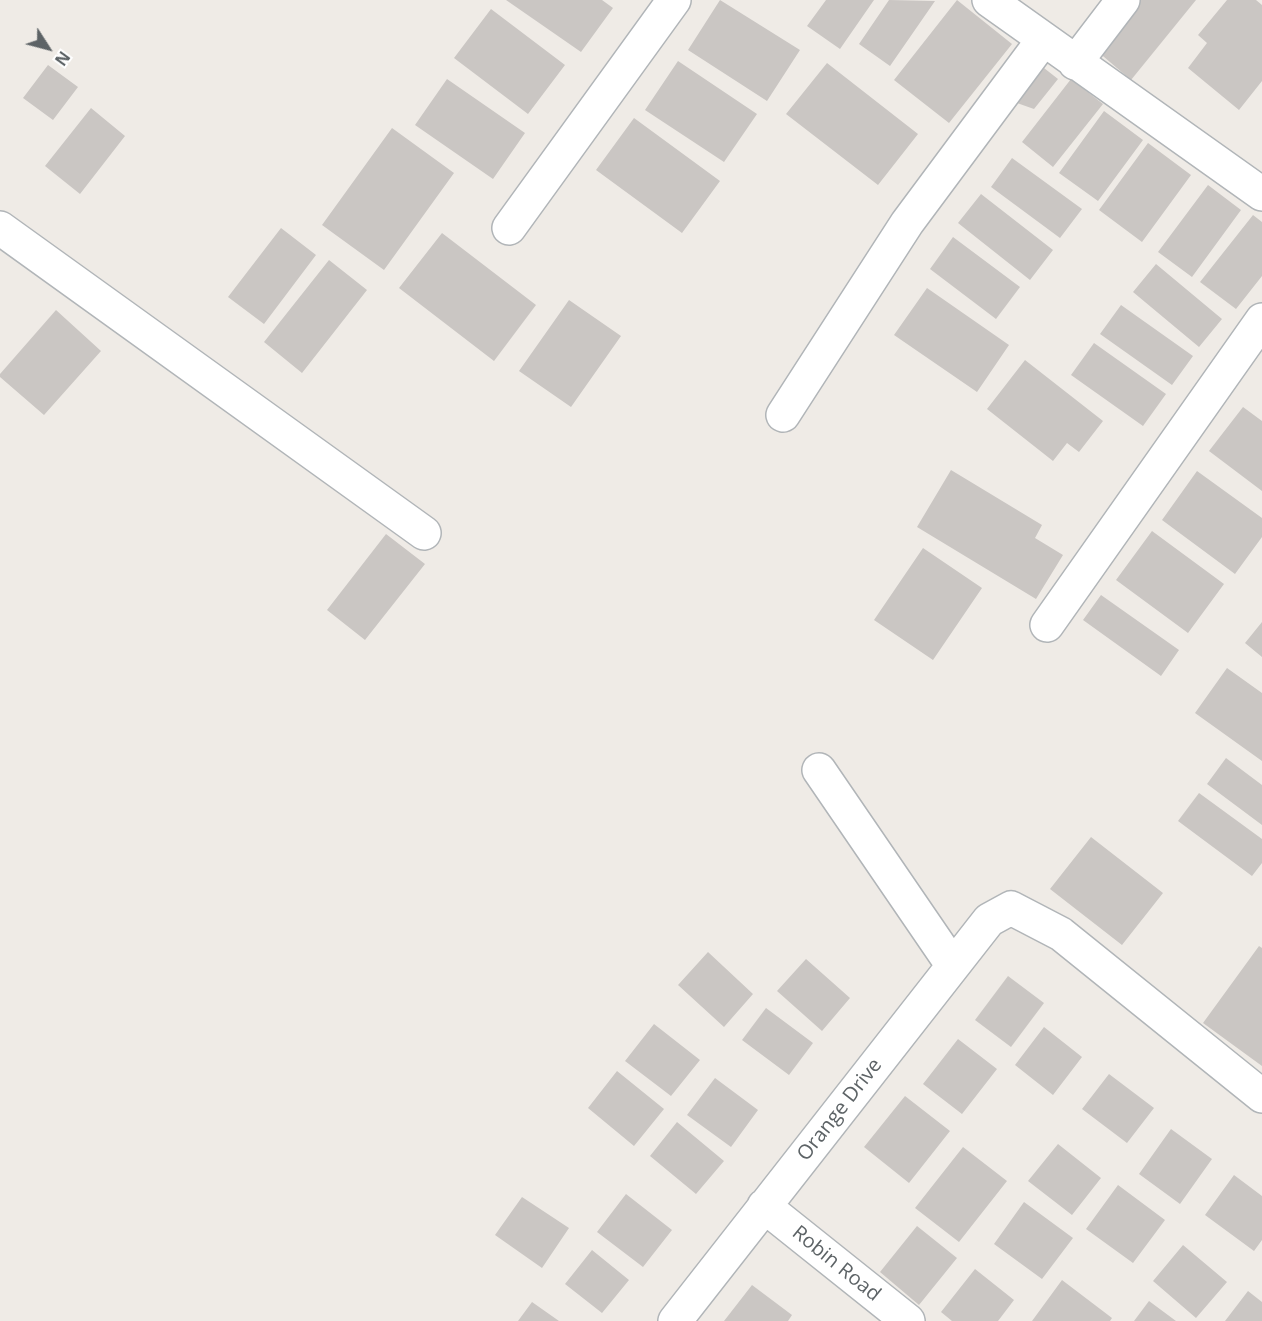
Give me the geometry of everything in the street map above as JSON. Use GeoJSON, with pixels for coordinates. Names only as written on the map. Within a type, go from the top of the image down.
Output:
{"type":"FeatureCollection","features":[{"type":"Feature","properties":{"kind":"street"},"geometry":{"type":"LineString","coordinates":[[508,228],[674,0]]}},
{"type":"Feature","properties":{"kind":"street"},"geometry":{"type":"LineString","coordinates":[[990,0],[1075,63],[1262,194]]}},
{"type":"Feature","properties":{"kind":"street"},"geometry":{"type":"LineString","coordinates":[[1075,63],[1123,0]]}},
{"type":"Feature","properties":{"kind":"street"},"geometry":{"type":"LineString","coordinates":[[783,415],[907,224],[1043,40]]}},
{"type":"Feature","properties":{"kind":"street"},"geometry":{"type":"LineString","coordinates":[[0,228],[424,533]]}},
{"type":"Feature","properties":{"kind":"street"},"geometry":{"type":"LineString","coordinates":[[1047,625],[1262,320]]}},
{"type":"Feature","properties":{"kind":"street"},"geometry":{"type":"LineString","coordinates":[[819,770],[953,966]]}},
{"type":"Feature","properties":{"kind":"street","name":"Orange Drive"},"geometry":{"type":"LineString","coordinates":[[675,1321],[990,920],[1011,908],[1061,934],[1262,1096]]}},
{"type":"Feature","properties":{"kind":"street","name":"Robin Road"},"geometry":{"type":"LineString","coordinates":[[764,1206],[908,1321]]}},
{"type":"Feature","properties":{"kind":"building"},"geometry":{"type":"Polygon","coordinates":[[[506,0],[602,0],[613,8],[581,52],[506,0]]]}},
{"type":"Feature","properties":{"kind":"building"},"geometry":{"type":"Polygon","coordinates":[[[720,0],[800,50],[767,101],[688,50],[720,0]]]}},
{"type":"Feature","properties":{"kind":"building"},"geometry":{"type":"Polygon","coordinates":[[[826,0],[874,0],[840,49],[807,26],[826,0]]]}},
{"type":"Feature","properties":{"kind":"building"},"geometry":{"type":"Polygon","coordinates":[[[889,0],[935,1],[890,66],[859,44],[889,0]]]}},
{"type":"Feature","properties":{"kind":"building"},"geometry":{"type":"Polygon","coordinates":[[[957,0],[1012,44],[949,123],[894,80],[957,0]]]}},
{"type":"Feature","properties":{"kind":"building"},"geometry":{"type":"Polygon","coordinates":[[[1138,0],[1196,0],[1131,80],[1097,51],[1138,0]]]}},
{"type":"Feature","properties":{"kind":"building"},"geometry":{"type":"Polygon","coordinates":[[[1227,0],[1256,0],[1262,5],[1262,81],[1239,110],[1188,68],[1207,43],[1198,35],[1227,0]]]}},
{"type":"Feature","properties":{"kind":"building"},"geometry":{"type":"Polygon","coordinates":[[[491,9],[565,65],[528,114],[454,58],[491,9]]]}},
{"type":"Feature","properties":{"kind":"building"},"geometry":{"type":"Polygon","coordinates":[[[678,61],[757,114],[724,162],[645,110],[678,61]]]}},
{"type":"Feature","properties":{"kind":"building"},"geometry":{"type":"Polygon","coordinates":[[[827,63],[918,134],[878,185],[786,114],[827,63]]]}},
{"type":"Feature","properties":{"kind":"building"},"geometry":{"type":"Polygon","coordinates":[[[48,65],[78,87],[53,120],[23,98],[48,65]]]}},
{"type":"Feature","properties":{"kind":"building"},"geometry":{"type":"Polygon","coordinates":[[[1044,68],[1058,79],[1034,109],[1017,103],[1044,68]]]}},
{"type":"Feature","properties":{"kind":"building"},"geometry":{"type":"Polygon","coordinates":[[[447,79],[525,133],[493,179],[415,125],[447,79]]]}},
{"type":"Feature","properties":{"kind":"building"},"geometry":{"type":"Polygon","coordinates":[[[1071,79],[1103,104],[1053,167],[1022,142],[1071,79]]]}},
{"type":"Feature","properties":{"kind":"building"},"geometry":{"type":"Polygon","coordinates":[[[91,108],[125,136],[80,194],[45,166],[91,108]]]}},
{"type":"Feature","properties":{"kind":"building"},"geometry":{"type":"Polygon","coordinates":[[[1104,111],[1143,140],[1098,201],[1059,173],[1104,111]]]}},
{"type":"Feature","properties":{"kind":"building"},"geometry":{"type":"Polygon","coordinates":[[[634,118],[720,181],[682,233],[596,170],[634,118]]]}},
{"type":"Feature","properties":{"kind":"building"},"geometry":{"type":"Polygon","coordinates":[[[392,128],[454,173],[384,270],[322,225],[392,128]]]}},
{"type":"Feature","properties":{"kind":"building"},"geometry":{"type":"Polygon","coordinates":[[[1148,143],[1191,175],[1142,242],[1099,210],[1148,143]]]}},
{"type":"Feature","properties":{"kind":"building"},"geometry":{"type":"Polygon","coordinates":[[[1012,158],[1082,209],[1060,238],[991,187],[1012,158]]]}},
{"type":"Feature","properties":{"kind":"building"},"geometry":{"type":"Polygon","coordinates":[[[1208,185],[1241,210],[1192,277],[1158,252],[1208,185]]]}},
{"type":"Feature","properties":{"kind":"building"},"geometry":{"type":"Polygon","coordinates":[[[981,194],[1053,250],[1030,280],[958,223],[981,194]]]}},
{"type":"Feature","properties":{"kind":"building"},"geometry":{"type":"Polygon","coordinates":[[[1253,215],[1262,222],[1262,276],[1236,309],[1200,282],[1253,215]]]}},
{"type":"Feature","properties":{"kind":"building"},"geometry":{"type":"Polygon","coordinates":[[[281,228],[316,255],[264,324],[228,297],[281,228]]]}},
{"type":"Feature","properties":{"kind":"building"},"geometry":{"type":"Polygon","coordinates":[[[442,233],[536,305],[494,361],[399,288],[442,233]]]}},
{"type":"Feature","properties":{"kind":"building"},"geometry":{"type":"Polygon","coordinates":[[[953,237],[1020,287],[996,319],[930,269],[953,237]]]}},
{"type":"Feature","properties":{"kind":"building"},"geometry":{"type":"Polygon","coordinates":[[[329,260],[367,290],[302,373],[264,342],[329,260]]]}},
{"type":"Feature","properties":{"kind":"building"},"geometry":{"type":"Polygon","coordinates":[[[1156,264],[1222,319],[1199,347],[1133,292],[1156,264]]]}},
{"type":"Feature","properties":{"kind":"building"},"geometry":{"type":"Polygon","coordinates":[[[927,288],[1009,345],[977,392],[894,335],[927,288]]]}},
{"type":"Feature","properties":{"kind":"building"},"geometry":{"type":"Polygon","coordinates":[[[569,300],[621,336],[571,407],[519,371],[569,300]]]}},
{"type":"Feature","properties":{"kind":"building"},"geometry":{"type":"Polygon","coordinates":[[[1121,305],[1193,356],[1172,385],[1100,334],[1121,305]]]}},
{"type":"Feature","properties":{"kind":"building"},"geometry":{"type":"Polygon","coordinates":[[[56,310],[101,351],[44,415],[0,377],[0,374],[56,310]]]}},
{"type":"Feature","properties":{"kind":"building"},"geometry":{"type":"Polygon","coordinates":[[[1094,343],[1166,394],[1143,426],[1071,375],[1094,343]]]}},
{"type":"Feature","properties":{"kind":"building"},"geometry":{"type":"Polygon","coordinates":[[[1025,360],[1103,421],[1079,452],[1067,443],[1053,461],[987,409],[1025,360]]]}},
{"type":"Feature","properties":{"kind":"building"},"geometry":{"type":"Polygon","coordinates":[[[1243,407],[1262,421],[1262,491],[1209,451],[1243,407]]]}},
{"type":"Feature","properties":{"kind":"building"},"geometry":{"type":"Polygon","coordinates":[[[951,470],[1042,525],[1035,538],[1063,555],[1036,599],[917,527],[951,470]]]}},
{"type":"Feature","properties":{"kind":"building"},"geometry":{"type":"Polygon","coordinates":[[[1197,471],[1262,518],[1262,537],[1235,574],[1162,520],[1197,471]]]}},
{"type":"Feature","properties":{"kind":"building"},"geometry":{"type":"Polygon","coordinates":[[[1152,531],[1224,584],[1188,633],[1116,580],[1152,531]]]}},
{"type":"Feature","properties":{"kind":"building"},"geometry":{"type":"Polygon","coordinates":[[[386,534],[425,564],[365,640],[327,610],[386,534]]]}},
{"type":"Feature","properties":{"kind":"building"},"geometry":{"type":"Polygon","coordinates":[[[923,548],[982,588],[933,660],[874,620],[923,548]]]}},
{"type":"Feature","properties":{"kind":"building"},"geometry":{"type":"Polygon","coordinates":[[[1101,595],[1179,650],[1161,676],[1083,620],[1101,595]]]}},
{"type":"Feature","properties":{"kind":"building"},"geometry":{"type":"Polygon","coordinates":[[[1262,622],[1262,657],[1245,643],[1262,622]]]}},
{"type":"Feature","properties":{"kind":"building"},"geometry":{"type":"Polygon","coordinates":[[[1227,668],[1262,693],[1262,761],[1195,713],[1227,668]]]}},
{"type":"Feature","properties":{"kind":"building"},"geometry":{"type":"Polygon","coordinates":[[[1226,758],[1262,785],[1262,825],[1207,784],[1226,758]]]}},
{"type":"Feature","properties":{"kind":"building"},"geometry":{"type":"Polygon","coordinates":[[[1199,793],[1262,839],[1262,863],[1252,876],[1178,821],[1199,793]]]}},
{"type":"Feature","properties":{"kind":"building"},"geometry":{"type":"Polygon","coordinates":[[[1091,837],[1163,893],[1122,945],[1050,889],[1091,837]]]}},
{"type":"Feature","properties":{"kind":"building"},"geometry":{"type":"Polygon","coordinates":[[[1259,946],[1262,948],[1262,1066],[1203,1023],[1259,946]]]}},
{"type":"Feature","properties":{"kind":"building"},"geometry":{"type":"Polygon","coordinates":[[[708,952],[753,994],[724,1027],[678,985],[708,952]]]}},
{"type":"Feature","properties":{"kind":"building"},"geometry":{"type":"Polygon","coordinates":[[[806,959],[850,998],[822,1031],[777,991],[806,959]]]}},
{"type":"Feature","properties":{"kind":"building"},"geometry":{"type":"Polygon","coordinates":[[[1008,976],[1044,1003],[1011,1047],[975,1020],[1008,976]]]}},
{"type":"Feature","properties":{"kind":"building"},"geometry":{"type":"Polygon","coordinates":[[[766,1008],[813,1043],[789,1075],[742,1040],[766,1008]]]}},
{"type":"Feature","properties":{"kind":"building"},"geometry":{"type":"Polygon","coordinates":[[[654,1024],[700,1060],[671,1096],[625,1061],[654,1024]]]}},
{"type":"Feature","properties":{"kind":"building"},"geometry":{"type":"Polygon","coordinates":[[[1044,1027],[1082,1057],[1053,1095],[1015,1065],[1044,1027]]]}},
{"type":"Feature","properties":{"kind":"building"},"geometry":{"type":"Polygon","coordinates":[[[958,1039],[997,1069],[962,1114],[923,1084],[958,1039]]]}},
{"type":"Feature","properties":{"kind":"building"},"geometry":{"type":"Polygon","coordinates":[[[617,1071],[664,1109],[634,1146],[588,1108],[617,1071]]]}},
{"type":"Feature","properties":{"kind":"building"},"geometry":{"type":"Polygon","coordinates":[[[1109,1074],[1154,1108],[1127,1143],[1082,1109],[1109,1074]]]}},
{"type":"Feature","properties":{"kind":"building"},"geometry":{"type":"Polygon","coordinates":[[[715,1078],[758,1110],[731,1147],[687,1115],[715,1078]]]}},
{"type":"Feature","properties":{"kind":"building"},"geometry":{"type":"Polygon","coordinates":[[[905,1096],[950,1131],[909,1183],[864,1147],[905,1096]]]}},
{"type":"Feature","properties":{"kind":"building"},"geometry":{"type":"Polygon","coordinates":[[[677,1122],[724,1161],[696,1194],[650,1156],[677,1122]]]}},
{"type":"Feature","properties":{"kind":"building"},"geometry":{"type":"Polygon","coordinates":[[[1171,1129],[1212,1159],[1180,1204],[1139,1174],[1171,1129]]]}},
{"type":"Feature","properties":{"kind":"building"},"geometry":{"type":"Polygon","coordinates":[[[1058,1144],[1101,1178],[1072,1215],[1028,1181],[1058,1144]]]}},
{"type":"Feature","properties":{"kind":"building"},"geometry":{"type":"Polygon","coordinates":[[[963,1147],[1007,1181],[959,1242],[915,1208],[963,1147]]]}},
{"type":"Feature","properties":{"kind":"building"},"geometry":{"type":"Polygon","coordinates":[[[1234,1175],[1262,1196],[1262,1240],[1254,1251],[1205,1215],[1234,1175]]]}},
{"type":"Feature","properties":{"kind":"building"},"geometry":{"type":"Polygon","coordinates":[[[1118,1185],[1165,1220],[1133,1263],[1086,1229],[1118,1185]]]}},
{"type":"Feature","properties":{"kind":"building"},"geometry":{"type":"Polygon","coordinates":[[[626,1194],[672,1230],[643,1267],[597,1232],[626,1194]]]}},
{"type":"Feature","properties":{"kind":"building"},"geometry":{"type":"Polygon","coordinates":[[[522,1197],[569,1228],[542,1268],[495,1235],[522,1197]]]}},
{"type":"Feature","properties":{"kind":"building"},"geometry":{"type":"Polygon","coordinates":[[[1024,1202],[1073,1238],[1042,1279],[994,1244],[1024,1202]]]}},
{"type":"Feature","properties":{"kind":"building"},"geometry":{"type":"Polygon","coordinates":[[[917,1226],[957,1258],[919,1305],[880,1272],[917,1226]]]}},
{"type":"Feature","properties":{"kind":"building"},"geometry":{"type":"Polygon","coordinates":[[[1183,1245],[1227,1282],[1196,1318],[1153,1281],[1183,1245]]]}},
{"type":"Feature","properties":{"kind":"building"},"geometry":{"type":"Polygon","coordinates":[[[592,1250],[629,1280],[602,1313],[565,1284],[592,1250]]]}},
{"type":"Feature","properties":{"kind":"building"},"geometry":{"type":"Polygon","coordinates":[[[975,1269],[1014,1300],[998,1321],[952,1321],[941,1312],[975,1269]]]}},
{"type":"Feature","properties":{"kind":"building"},"geometry":{"type":"Polygon","coordinates":[[[1062,1280],[1112,1318],[1110,1321],[1032,1321],[1062,1280]]]}},
{"type":"Feature","properties":{"kind":"building"},"geometry":{"type":"Polygon","coordinates":[[[752,1285],[792,1315],[788,1321],[724,1321],[752,1285]]]}},
{"type":"Feature","properties":{"kind":"building"},"geometry":{"type":"Polygon","coordinates":[[[1248,1291],[1262,1302],[1262,1321],[1225,1321],[1248,1291]]]}},
{"type":"Feature","properties":{"kind":"building"},"geometry":{"type":"Polygon","coordinates":[[[1149,1301],[1176,1321],[1134,1321],[1149,1301]]]}},
{"type":"Feature","properties":{"kind":"building"},"geometry":{"type":"Polygon","coordinates":[[[532,1302],[559,1321],[518,1321],[532,1302]]]}}]}
